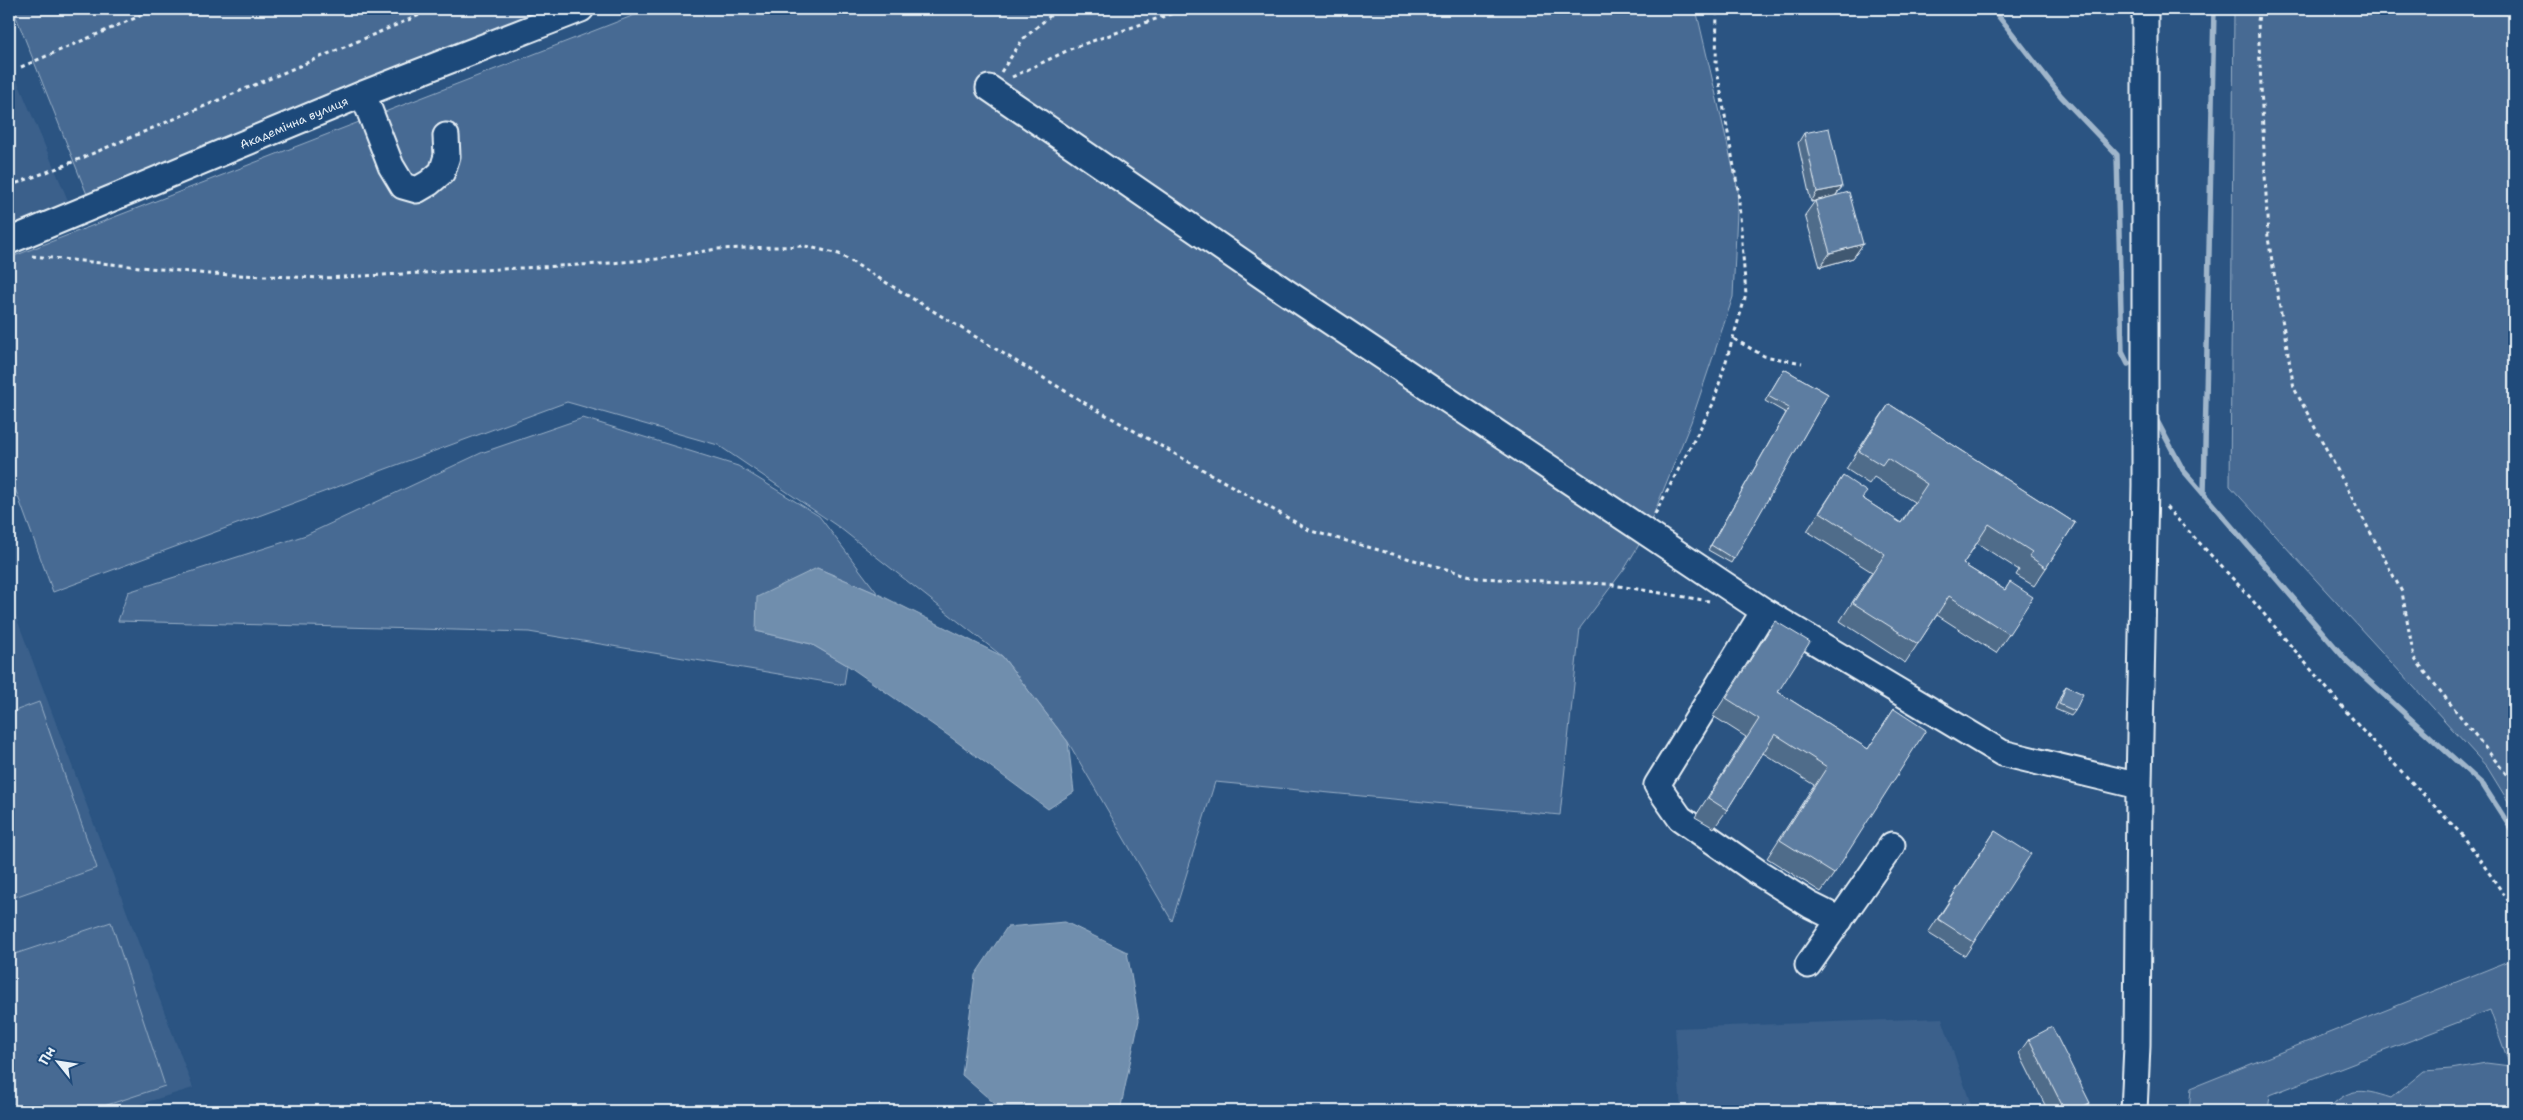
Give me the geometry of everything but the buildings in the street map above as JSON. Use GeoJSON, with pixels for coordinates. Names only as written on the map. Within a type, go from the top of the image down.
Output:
{"type":"FeatureCollection","features":[{"type":"Feature","properties":{"kind":"street","name":"Академічна вулиця"},"geometry":{"type":"LineString","coordinates":[[18,248],[363,94],[580,9]]}},
{"type":"Feature","properties":{"kind":"street"},"geometry":{"type":"LineString","coordinates":[[2134,1111],[2137,1046],[2139,786],[2146,485],[2145,9]]}},
{"type":"Feature","properties":{"kind":"street"},"geometry":{"type":"LineString","coordinates":[[989,88],[1283,290],[1764,611],[2002,753],[2139,786]]}},
{"type":"Feature","properties":{"kind":"street"},"geometry":{"type":"LineString","coordinates":[[363,94],[391,166],[403,186],[417,190],[430,183],[442,172],[447,156],[446,136]]}},
{"type":"Feature","properties":{"kind":"street"},"geometry":{"type":"LineString","coordinates":[[1764,611],[1657,785],[1680,818],[1756,871],[1810,905],[1840,920]]}},
{"type":"Feature","properties":{"kind":"street"},"geometry":{"type":"LineString","coordinates":[[1808,965],[1892,845]]}},
{"type":"Feature","properties":{"kind":"path"},"geometry":{"type":"LineString","coordinates":[[21,66],[156,9]]}},
{"type":"Feature","properties":{"kind":"path"},"geometry":{"type":"LineString","coordinates":[[9,186],[63,166],[434,9]]}},
{"type":"Feature","properties":{"kind":"path"},"geometry":{"type":"LineString","coordinates":[[989,88],[1023,39],[1058,9]]}},
{"type":"Feature","properties":{"kind":"path"},"geometry":{"type":"LineString","coordinates":[[989,88],[1075,47],[1186,9]]}},
{"type":"Feature","properties":{"kind":"path"},"geometry":{"type":"LineString","coordinates":[[1646,533],[1713,404],[1746,295],[1738,190],[1716,64],[1717,9]]}},
{"type":"Feature","properties":{"kind":"path"},"geometry":{"type":"LineString","coordinates":[[2260,9],[2258,21],[2268,238],[2294,388],[2402,592],[2414,658],[2514,784]]}},
{"type":"Feature","properties":{"kind":"path"},"geometry":{"type":"LineString","coordinates":[[18,248],[209,274],[324,278],[599,264],[657,259],[717,249],[805,246],[839,254],[1085,403],[1311,531],[1478,578],[1608,584],[1715,602]]}},
{"type":"Feature","properties":{"kind":"path"},"geometry":{"type":"LineString","coordinates":[[1734,339],[1764,356],[1802,363]]}},
{"type":"Feature","properties":{"kind":"path"},"geometry":{"type":"LineString","coordinates":[[2146,485],[2248,596],[2362,730],[2464,837],[2514,909]]}},
{"type":"Feature","properties":{"kind":"shaded area"},"geometry":{"type":"Polygon","coordinates":[[[13,9],[554,9],[88,197],[13,9]]]}},
{"type":"Feature","properties":{"kind":"shaded area"},"geometry":{"type":"Polygon","coordinates":[[[650,9],[1696,9],[1738,190],[1733,297],[1691,422],[1646,533],[1625,568],[1580,628],[1560,815],[1215,782],[1172,921],[1068,742],[1002,656],[840,528],[718,445],[567,402],[53,592],[9,472],[9,258],[650,9]]]}},
{"type":"Feature","properties":{"kind":"shaded area"},"geometry":{"type":"Polygon","coordinates":[[[2234,9],[2514,9],[2514,811],[2487,767],[2230,486],[2234,9]]]}},
{"type":"Feature","properties":{"kind":"shaded area"},"geometry":{"type":"Polygon","coordinates":[[[9,61],[78,224],[9,250],[9,61]]]}},
{"type":"Feature","properties":{"kind":"shaded area"},"geometry":{"type":"Polygon","coordinates":[[[583,418],[738,466],[819,516],[878,594],[817,568],[756,631],[811,644],[847,665],[844,685],[529,632],[118,621],[128,592],[306,535],[481,453],[583,418]]]}},
{"type":"Feature","properties":{"kind":"shaded area"},"geometry":{"type":"Polygon","coordinates":[[[817,568],[878,594],[1002,656],[1068,742],[1074,792],[1048,809],[949,736],[847,665],[811,644],[756,631],[757,597],[817,568]]]}},
{"type":"Feature","properties":{"kind":"shaded area"},"geometry":{"type":"Polygon","coordinates":[[[9,598],[193,1088],[117,1111],[9,1111],[9,598]]]}},
{"type":"Feature","properties":{"kind":"shaded area"},"geometry":{"type":"Polygon","coordinates":[[[39,702],[97,868],[9,899],[9,713],[39,702]]]}},
{"type":"Feature","properties":{"kind":"shaded area"},"geometry":{"type":"Polygon","coordinates":[[[111,922],[165,1086],[89,1111],[9,1111],[9,956],[111,922]]]}},
{"type":"Feature","properties":{"kind":"shaded area"},"geometry":{"type":"Polygon","coordinates":[[[1065,922],[1127,952],[1139,1020],[1120,1111],[1003,1111],[962,1075],[975,975],[1007,927],[1065,922]]]}},
{"type":"Feature","properties":{"kind":"shaded area"},"geometry":{"type":"Polygon","coordinates":[[[2514,959],[2514,1111],[2326,1111],[2342,1097],[2356,1092],[2371,1092],[2391,1098],[2424,1071],[2486,1063],[2510,1066],[2490,1010],[2270,1095],[2268,1111],[2189,1111],[2191,1088],[2514,959]]]}},
{"type":"Feature","properties":{"kind":"shaded area"},"geometry":{"type":"Polygon","coordinates":[[[1942,1018],[1973,1111],[1681,1111],[1675,1028],[1942,1018]]]}},
{"type":"Feature","properties":{"kind":"waterway"},"geometry":{"type":"LineString","coordinates":[[1993,9],[2061,96],[2117,155],[2122,352],[2128,364]]}},
{"type":"Feature","properties":{"kind":"waterway"},"geometry":{"type":"LineString","coordinates":[[2204,495],[2214,9]]}},
{"type":"Feature","properties":{"kind":"waterway"},"geometry":{"type":"LineString","coordinates":[[2156,419],[2183,470],[2347,661],[2483,785],[2514,833]]}}]}
